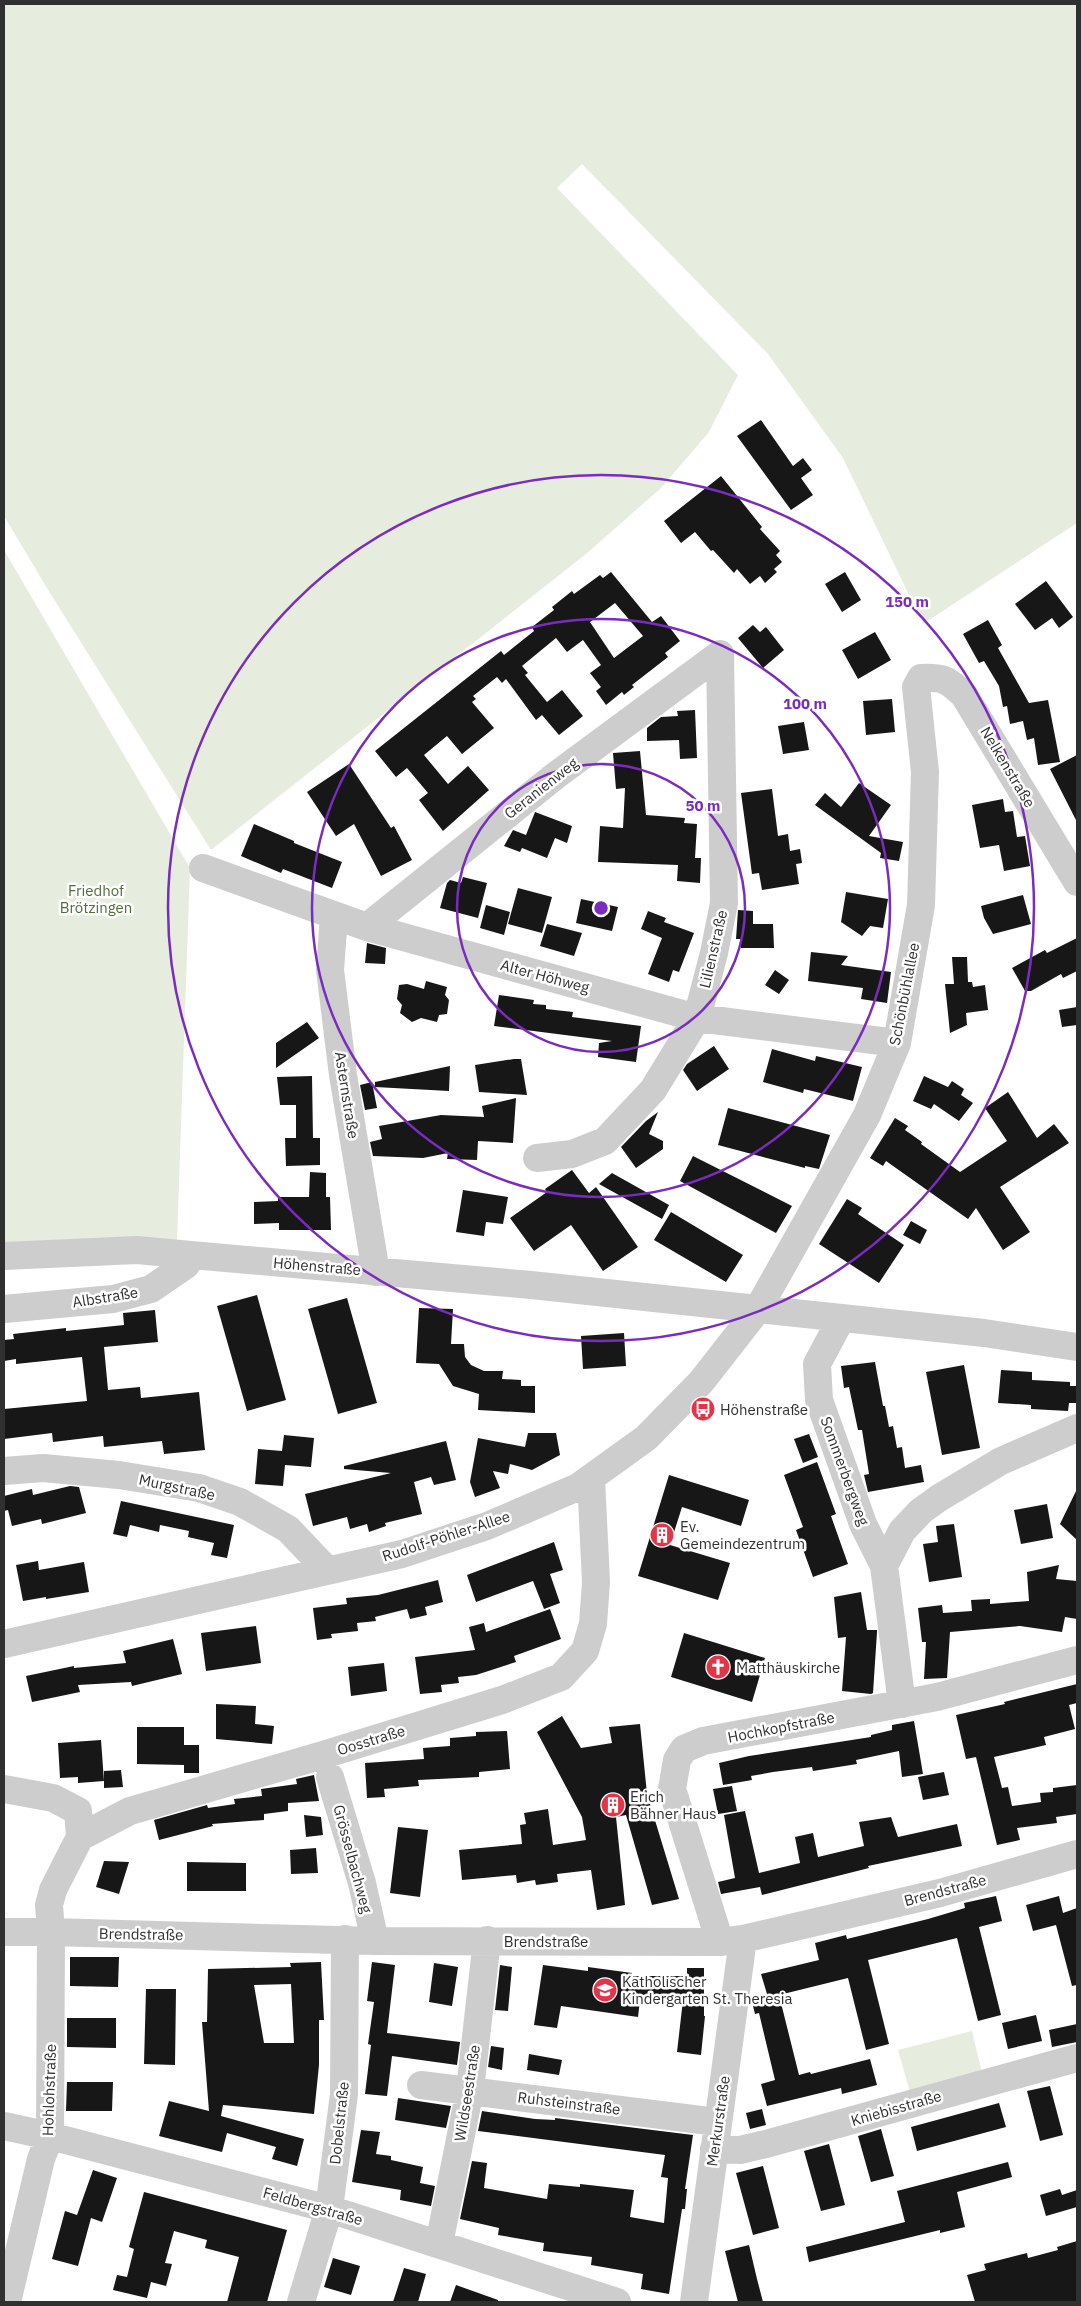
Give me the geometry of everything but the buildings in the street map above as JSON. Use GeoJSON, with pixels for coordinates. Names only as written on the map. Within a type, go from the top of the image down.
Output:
{"type":"FeatureCollection","features":[{"type":"Feature","properties":{"kind":"street","name":"Geranienweg"},"geometry":{"type":"LineString","coordinates":[[367,927],[555,776],[720,654]]}},
{"type":"Feature","properties":{"kind":"street","name":"Lilienstraße"},"geometry":{"type":"LineString","coordinates":[[537,1158],[572,1154],[605,1141],[653,1090],[697,1018],[714,953],[724,904],[720,654]]}},
{"type":"Feature","properties":{"kind":"street","name":"Nelkenstraße"},"geometry":{"type":"LineString","coordinates":[[921,678],[938,678],[950,681],[964,695],[1077,882]]}},
{"type":"Feature","properties":{"kind":"street","name":"Schönbühlallee"},"geometry":{"type":"LineString","coordinates":[[758,1309],[868,1115],[898,1043],[921,905],[924,772],[916,687],[921,678]]}},
{"type":"Feature","properties":{"kind":"street","name":"Alter Höhweg"},"geometry":{"type":"LineString","coordinates":[[203,868],[367,927],[697,1018],[898,1043]]}},
{"type":"Feature","properties":{"kind":"street","name":"Asternstraße"},"geometry":{"type":"LineString","coordinates":[[334,916],[331,979],[343,1075],[376,1272]]}},
{"type":"Feature","properties":{"kind":"street","name":"Höhenstraße"},"geometry":{"type":"LineString","coordinates":[[4,1256],[137,1250],[758,1309],[984,1333],[1077,1347]]}},
{"type":"Feature","properties":{"kind":"street","name":"Albstraße"},"geometry":{"type":"LineString","coordinates":[[4,1309],[113,1299],[151,1290],[186,1265],[191,1255]]}},
{"type":"Feature","properties":{"kind":"street","name":"Rudolf-Pöhler-Allee"},"geometry":{"type":"LineString","coordinates":[[4,1644],[326,1569],[402,1554],[487,1526],[578,1487],[646,1438],[701,1382],[758,1309]]}},
{"type":"Feature","properties":{"kind":"street","name":"Sommerbergweg"},"geometry":{"type":"LineString","coordinates":[[841,1319],[817,1364],[820,1400],[863,1524],[884,1566],[902,1704]]}},
{"type":"Feature","properties":{"kind":"street"},"geometry":{"type":"LineString","coordinates":[[884,1566],[902,1531],[921,1511],[939,1498],[1001,1461],[1077,1428]]}},
{"type":"Feature","properties":{"kind":"street","name":"Murgstraße"},"geometry":{"type":"LineString","coordinates":[[4,1471],[43,1468],[119,1475],[198,1488],[240,1502],[288,1529],[326,1569]]}},
{"type":"Feature","properties":{"kind":"street","name":"Oosstraße"},"geometry":{"type":"LineString","coordinates":[[80,1837],[130,1811],[324,1755],[483,1706],[560,1677],[585,1651],[593,1624],[596,1573],[591,1478]]}},
{"type":"Feature","properties":{"kind":"street","name":"Hochkopfstraße"},"geometry":{"type":"LineString","coordinates":[[732,1941],[672,1790],[677,1760],[684,1748],[703,1741],[902,1704],[1077,1660]]}},
{"type":"Feature","properties":{"kind":"street","name":"Grösselbachweg"},"geometry":{"type":"LineString","coordinates":[[330,1777],[362,1883],[375,1941]]}},
{"type":"Feature","properties":{"kind":"street"},"geometry":{"type":"LineString","coordinates":[[4,1789],[54,1798],[78,1811],[80,1837],[53,1890],[49,1906],[51,1932]]}},
{"type":"Feature","properties":{"kind":"street","name":"Brendstraße"},"geometry":{"type":"LineString","coordinates":[[4,1932],[375,1941],[732,1941],[940,1893],[1077,1854]]}},
{"type":"Feature","properties":{"kind":"street","name":"Hohlohstraße"},"geometry":{"type":"LineString","coordinates":[[7,2302],[41,2159],[50,2136],[51,1932]]}},
{"type":"Feature","properties":{"kind":"street","name":"Dobelstraße"},"geometry":{"type":"LineString","coordinates":[[301,2302],[329,2209],[344,2094],[345,1939]]}},
{"type":"Feature","properties":{"kind":"street","name":"Wildseestraße"},"geometry":{"type":"LineString","coordinates":[[438,2244],[470,2090],[487,1940]]}},
{"type":"Feature","properties":{"kind":"street","name":"Merkurstraße"},"geometry":{"type":"LineString","coordinates":[[694,2302],[717,2122],[732,1941]]}},
{"type":"Feature","properties":{"kind":"street","name":"Kniebisstraße"},"geometry":{"type":"LineString","coordinates":[[714,2149],[740,2150],[766,2144],[1077,2058]]}},
{"type":"Feature","properties":{"kind":"street","name":"Ruhsteinstraße"},"geometry":{"type":"LineString","coordinates":[[421,2085],[717,2122]]}},
{"type":"Feature","properties":{"kind":"street","name":"Feldbergstraße"},"geometry":{"type":"LineString","coordinates":[[4,2126],[50,2136],[329,2209],[618,2302]]}},
{"type":"Feature","properties":{"kind":"green space"},"geometry":{"type":"Polygon","coordinates":[[[4,4],[1077,4],[1077,523],[923,624],[843,458],[768,354],[582,164],[557,188],[738,375],[709,432],[661,488],[586,554],[211,850],[4,516],[4,4]]]}},
{"type":"Feature","properties":{"kind":"green space","name":"Friedhof Brötzingen"},"geometry":{"type":"Polygon","coordinates":[[[4,550],[190,868],[177,1240],[4,1249],[4,550]]]}},
{"type":"Feature","properties":{"kind":"green space"},"geometry":{"type":"Polygon","coordinates":[[[972,2031],[982,2073],[910,2092],[898,2050],[972,2031]]]}},
{"type":"Feature","properties":{"kind":"place","name":"Höhenstraße"},"geometry":{"type":"Point","coordinates":[703,1409]}},
{"type":"Feature","properties":{"kind":"place","name":"Ev. Gemeindezentrum"},"geometry":{"type":"Point","coordinates":[662,1535]}},
{"type":"Feature","properties":{"kind":"place","name":"Matthäuskirche"},"geometry":{"type":"Point","coordinates":[718,1667]}},
{"type":"Feature","properties":{"kind":"place","name":"Erich Bähner Haus"},"geometry":{"type":"Point","coordinates":[613,1805]}},
{"type":"Feature","properties":{"kind":"place","name":"Katholischer Kindergarten St. Theresia"},"geometry":{"type":"Point","coordinates":[605,1990]}}]}
